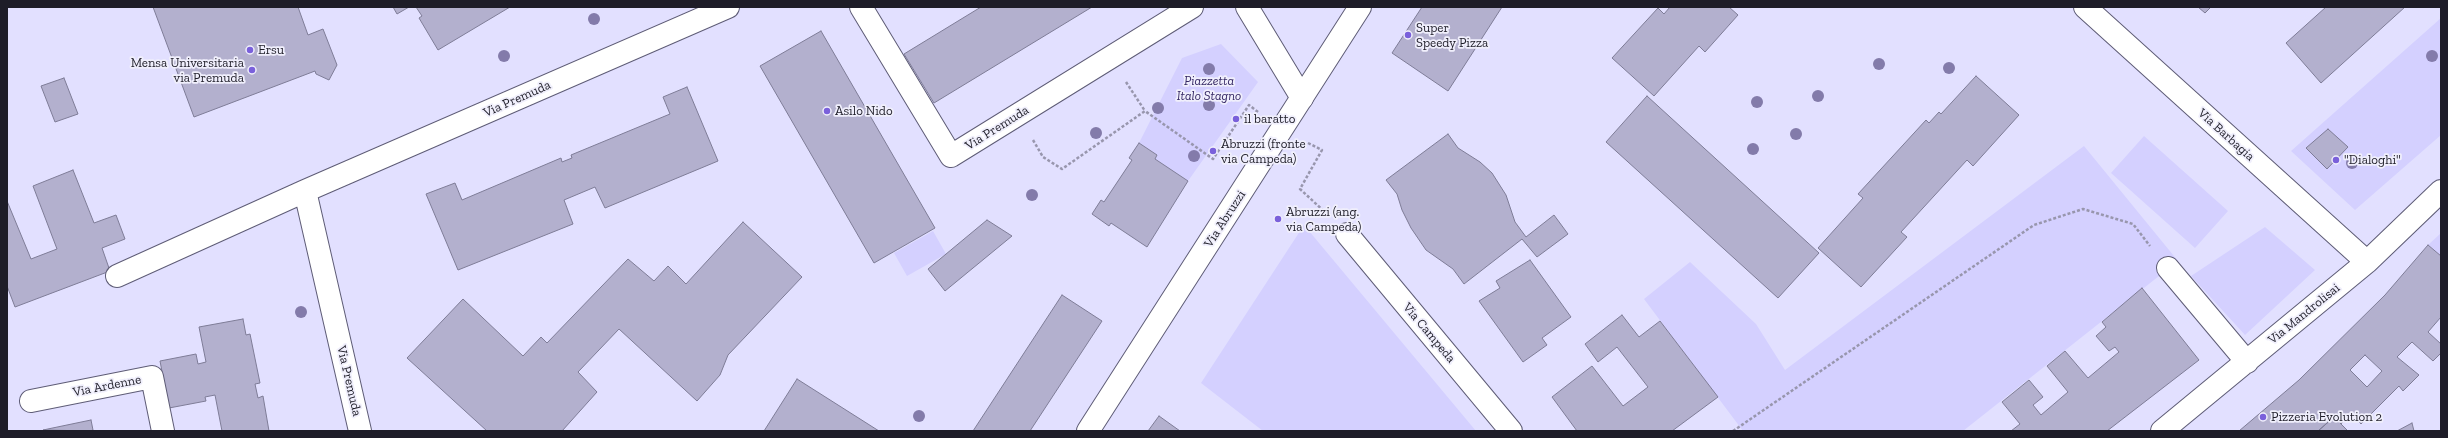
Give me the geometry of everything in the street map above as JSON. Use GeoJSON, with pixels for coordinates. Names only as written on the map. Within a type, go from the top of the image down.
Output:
{"type":"FeatureCollection","features":[{"type":"Feature","properties":{"kind":"street","name":"Via Premuda"},"geometry":{"type":"LineString","coordinates":[[117,276],[305,191],[728,7]]}},
{"type":"Feature","properties":{"kind":"street","name":"Via Premuda"},"geometry":{"type":"LineString","coordinates":[[861,7],[951,156],[1192,7]]}},
{"type":"Feature","properties":{"kind":"street"},"geometry":{"type":"LineString","coordinates":[[1247,7],[1302,98]]}},
{"type":"Feature","properties":{"kind":"street","name":"Via Abruzzi"},"geometry":{"type":"LineString","coordinates":[[1088,431],[1284,129],[1360,7]]}},
{"type":"Feature","properties":{"kind":"street","name":"Via Barbagia"},"geometry":{"type":"LineString","coordinates":[[2085,7],[2367,262]]}},
{"type":"Feature","properties":{"kind":"street","name":"Via Premuda"},"geometry":{"type":"LineString","coordinates":[[305,191],[360,431]]}},
{"type":"Feature","properties":{"kind":"street","name":"Via Mandrolisai"},"geometry":{"type":"LineString","coordinates":[[2162,431],[2367,262],[2441,191]]}},
{"type":"Feature","properties":{"kind":"street","name":"Via Campeda"},"geometry":{"type":"LineString","coordinates":[[1347,234],[1511,431]]}},
{"type":"Feature","properties":{"kind":"street"},"geometry":{"type":"LineString","coordinates":[[2168,268],[2247,362]]}},
{"type":"Feature","properties":{"kind":"street","name":"Via Ardenne"},"geometry":{"type":"LineString","coordinates":[[31,401],[152,377],[163,431]]}},
{"type":"Feature","properties":{"kind":"path"},"geometry":{"type":"LineString","coordinates":[[1110,58],[1145,111],[1213,159],[1248,106],[1284,129],[1322,150],[1300,189],[1347,234]]}},
{"type":"Feature","properties":{"kind":"path"},"geometry":{"type":"LineString","coordinates":[[1018,115],[1043,157],[1062,169],[1145,111]]}},
{"type":"Feature","properties":{"kind":"path"},"geometry":{"type":"LineString","coordinates":[[1733,431],[2034,225],[2083,209],[2133,224],[2168,268]]}},
{"type":"Feature","properties":{"kind":"green space"},"geometry":{"type":"Polygon","coordinates":[[[2441,18],[2441,135],[2355,210],[2291,151],[2441,18]]]}},
{"type":"Feature","properties":{"kind":"green space","name":"Piazzetta Italo Stagno"},"geometry":{"type":"Polygon","coordinates":[[[1221,44],[1258,82],[1188,181],[1155,159],[1157,155],[1139,143],[1182,58],[1221,44]]]}},
{"type":"Feature","properties":{"kind":"green space"},"geometry":{"type":"Polygon","coordinates":[[[2144,136],[2228,211],[2195,248],[2111,173],[2144,136]]]}},
{"type":"Feature","properties":{"kind":"green space"},"geometry":{"type":"Polygon","coordinates":[[[2084,146],[2178,261],[1963,431],[1743,431],[1644,299],[1690,262],[1756,324],[1785,370],[2084,146]]]}},
{"type":"Feature","properties":{"kind":"green space"},"geometry":{"type":"Polygon","coordinates":[[[1304,225],[1476,431],[1263,431],[1201,383],[1304,225]]]}},
{"type":"Feature","properties":{"kind":"green space"},"geometry":{"type":"Polygon","coordinates":[[[2265,227],[2315,270],[2245,335],[2191,276],[2265,227]]]}},
{"type":"Feature","properties":{"kind":"green space"},"geometry":{"type":"Polygon","coordinates":[[[933,231],[946,254],[907,276],[894,253],[933,231]]]}},
{"type":"Feature","properties":{"kind":"green space"},"geometry":{"type":"Polygon","coordinates":[[[2441,233],[2441,256],[2428,245],[2441,233]]]}},
{"type":"Feature","properties":{"kind":"building","name":"Ersu"},"geometry":{"type":"Polygon","coordinates":[[[153,7],[298,7],[308,35],[323,29],[337,65],[329,80],[316,74],[315,71],[194,117],[153,7]]]}},
{"type":"Feature","properties":{"kind":"building"},"geometry":{"type":"Polygon","coordinates":[[[393,7],[409,7],[397,14],[393,7]]]}},
{"type":"Feature","properties":{"kind":"building"},"geometry":{"type":"Polygon","coordinates":[[[416,7],[510,7],[438,50],[419,18],[422,16],[416,7]]]}},
{"type":"Feature","properties":{"kind":"building"},"geometry":{"type":"Polygon","coordinates":[[[981,7],[1092,7],[934,103],[904,54],[981,7]]]}},
{"type":"Feature","properties":{"kind":"building"},"geometry":{"type":"Polygon","coordinates":[[[1422,7],[1502,7],[1448,91],[1392,53],[1422,7]]]}},
{"type":"Feature","properties":{"kind":"building"},"geometry":{"type":"Polygon","coordinates":[[[1670,7],[1729,7],[1738,15],[1705,52],[1699,46],[1654,96],[1612,58],[1658,8],[1664,14],[1670,7]]]}},
{"type":"Feature","properties":{"kind":"building"},"geometry":{"type":"Polygon","coordinates":[[[2198,7],[2211,7],[2205,13],[2198,7]]]}},
{"type":"Feature","properties":{"kind":"building"},"geometry":{"type":"Polygon","coordinates":[[[2326,7],[2405,7],[2321,83],[2286,43],[2326,7]]]}},
{"type":"Feature","properties":{"kind":"building"},"geometry":{"type":"Polygon","coordinates":[[[821,31],[935,228],[874,263],[760,66],[821,31]]]}},
{"type":"Feature","properties":{"kind":"building"},"geometry":{"type":"Polygon","coordinates":[[[1976,76],[2019,115],[1973,166],[1967,160],[1901,232],[1907,237],[1861,287],[1818,248],[1863,198],[1858,194],[1926,120],[1929,123],[1939,112],[1941,114],[1976,76]]]}},
{"type":"Feature","properties":{"kind":"building"},"geometry":{"type":"Polygon","coordinates":[[[64,78],[78,114],[55,122],[41,86],[64,78]]]}},
{"type":"Feature","properties":{"kind":"building"},"geometry":{"type":"Polygon","coordinates":[[[687,87],[718,161],[605,208],[595,187],[564,200],[573,224],[458,270],[426,194],[455,183],[462,200],[561,158],[562,162],[572,158],[571,155],[670,114],[663,97],[687,87]]]}},
{"type":"Feature","properties":{"kind":"building"},"geometry":{"type":"Polygon","coordinates":[[[1647,96],[1819,253],[1778,298],[1606,142],[1647,96]]]}},
{"type":"Feature","properties":{"kind":"building"},"geometry":{"type":"Polygon","coordinates":[[[2328,129],[2348,147],[2327,169],[2306,148],[2328,129]]]}},
{"type":"Feature","properties":{"kind":"building"},"geometry":{"type":"Polygon","coordinates":[[[1448,134],[1458,148],[1480,162],[1492,173],[1506,195],[1515,222],[1526,237],[1554,215],[1568,234],[1537,257],[1522,239],[1464,284],[1453,269],[1426,250],[1411,228],[1402,210],[1397,194],[1386,180],[1448,134]]]}},
{"type":"Feature","properties":{"kind":"building"},"geometry":{"type":"Polygon","coordinates":[[[1139,143],[1157,155],[1155,159],[1188,181],[1147,247],[1111,223],[1109,226],[1092,214],[1101,200],[1104,202],[1132,160],[1129,158],[1139,143]]]}},
{"type":"Feature","properties":{"kind":"building"},"geometry":{"type":"Polygon","coordinates":[[[73,170],[94,223],[116,215],[125,239],[102,248],[110,271],[15,307],[7,286],[7,201],[31,259],[57,249],[33,186],[73,170]]]}},
{"type":"Feature","properties":{"kind":"building"},"geometry":{"type":"Polygon","coordinates":[[[987,220],[1012,236],[945,291],[928,269],[987,220]]]}},
{"type":"Feature","properties":{"kind":"building"},"geometry":{"type":"Polygon","coordinates":[[[743,222],[802,277],[728,355],[720,375],[697,401],[619,329],[578,372],[597,392],[562,431],[487,431],[407,358],[463,299],[523,356],[541,337],[547,343],[628,259],[654,281],[668,266],[686,284],[743,222]]]}},
{"type":"Feature","properties":{"kind":"building"},"geometry":{"type":"Polygon","coordinates":[[[2428,245],[2441,256],[2441,317],[2428,332],[2441,344],[2441,353],[2433,361],[2412,342],[2397,357],[2419,375],[2403,391],[2399,386],[2361,424],[2351,413],[2341,424],[2334,417],[2318,431],[2239,431],[2299,380],[2385,295],[2428,245]],[[2365,355],[2350,370],[2367,387],[2382,371],[2365,355]]]}},
{"type":"Feature","properties":{"kind":"building"},"geometry":{"type":"Polygon","coordinates":[[[1530,260],[1571,317],[1542,338],[1547,345],[1523,362],[1479,301],[1500,288],[1496,281],[1530,260]]]}},
{"type":"Feature","properties":{"kind":"building"},"geometry":{"type":"Polygon","coordinates":[[[2142,288],[2199,360],[2107,431],[2011,431],[2020,424],[2002,402],[2029,380],[2043,397],[2033,405],[2041,415],[2068,392],[2047,366],[2065,351],[2088,378],[2119,352],[2115,347],[2109,351],[2096,336],[2106,327],[2102,322],[2142,288]]]}},
{"type":"Feature","properties":{"kind":"building"},"geometry":{"type":"Polygon","coordinates":[[[1062,295],[1102,321],[1030,431],[973,431],[1062,295]]]}},
{"type":"Feature","properties":{"kind":"building"},"geometry":{"type":"Polygon","coordinates":[[[1622,315],[1639,337],[1660,321],[1718,397],[1672,431],[1577,431],[1552,397],[1592,366],[1623,406],[1648,387],[1617,347],[1598,362],[1585,344],[1622,315]]]}},
{"type":"Feature","properties":{"kind":"building"},"geometry":{"type":"Polygon","coordinates":[[[243,319],[246,335],[250,334],[260,383],[255,384],[258,398],[263,396],[269,431],[222,431],[215,395],[205,397],[206,401],[169,408],[160,361],[196,354],[198,364],[206,362],[199,327],[243,319]]]}},
{"type":"Feature","properties":{"kind":"building"},"geometry":{"type":"Polygon","coordinates":[[[797,379],[879,431],[764,431],[797,379]]]}},
{"type":"Feature","properties":{"kind":"building"},"geometry":{"type":"Polygon","coordinates":[[[1159,416],[1180,431],[1148,431],[1159,416]]]}},
{"type":"Feature","properties":{"kind":"building"},"geometry":{"type":"Polygon","coordinates":[[[2334,417],[2348,431],[2318,431],[2334,417]]]}},
{"type":"Feature","properties":{"kind":"building"},"geometry":{"type":"Polygon","coordinates":[[[91,420],[93,430],[90,431],[43,430],[91,420]]]}},
{"type":"Feature","properties":{"kind":"building"},"geometry":{"type":"Polygon","coordinates":[[[2412,423],[2414,431],[2397,431],[2412,423]]]}},
{"type":"Feature","properties":{"kind":"place","name":"Super Speedy Pizza"},"geometry":{"type":"Point","coordinates":[1408,35]}},
{"type":"Feature","properties":{"kind":"place","name":"Ersu"},"geometry":{"type":"Point","coordinates":[250,50]}},
{"type":"Feature","properties":{"kind":"place","name":"Mensa Universitaria via Premuda"},"geometry":{"type":"Point","coordinates":[252,70]}},
{"type":"Feature","properties":{"kind":"place","name":"Asilo Nido"},"geometry":{"type":"Point","coordinates":[827,111]}},
{"type":"Feature","properties":{"kind":"place","name":"il baratto"},"geometry":{"type":"Point","coordinates":[1236,119]}},
{"type":"Feature","properties":{"kind":"place","name":"Abruzzi (fronte via Campeda)"},"geometry":{"type":"Point","coordinates":[1213,151]}},
{"type":"Feature","properties":{"kind":"place","name":"\"Dialoghi\""},"geometry":{"type":"Point","coordinates":[2336,160]}},
{"type":"Feature","properties":{"kind":"place","name":"Abruzzi (ang. via Campeda)"},"geometry":{"type":"Point","coordinates":[1278,219]}},
{"type":"Feature","properties":{"kind":"place","name":"Pizzeria Evolution 2"},"geometry":{"type":"Point","coordinates":[2263,417]}}]}
